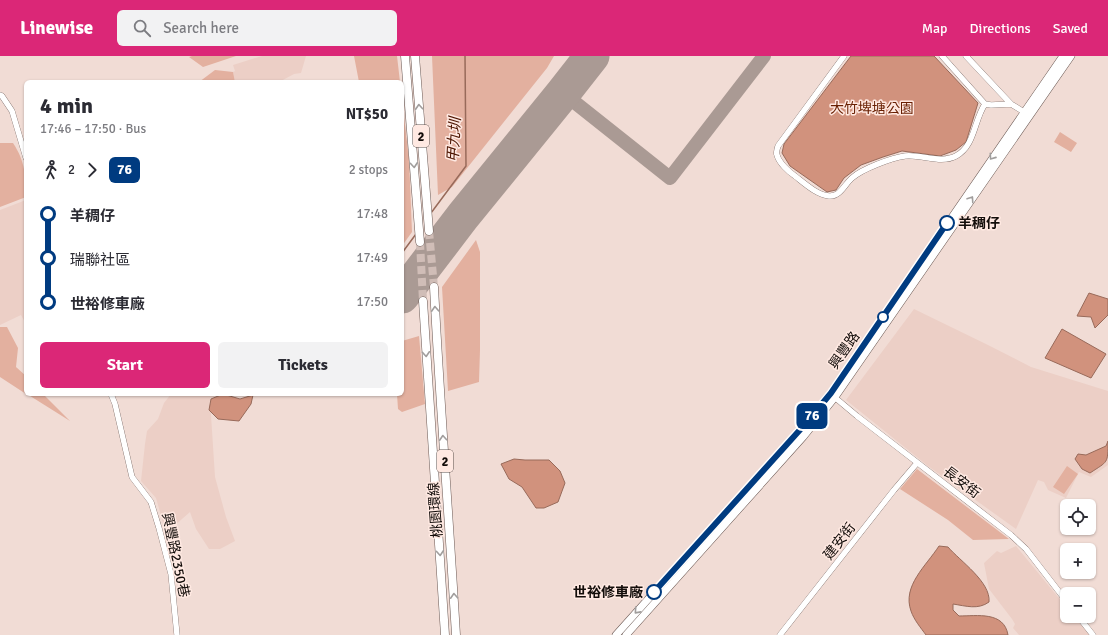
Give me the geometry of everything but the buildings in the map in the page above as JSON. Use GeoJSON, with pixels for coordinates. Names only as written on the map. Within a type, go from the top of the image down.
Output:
{"type":"FeatureCollection","features":[{"type":"Feature","properties":{"kind":"highway","name":"2"},"geometry":{"type":"LineString","coordinates":[[405,56],[420,242]]}},
{"type":"Feature","properties":{"kind":"highway","name":"2"},"geometry":{"type":"LineString","coordinates":[[415,56],[429,231]]}},
{"type":"Feature","properties":{"kind":"highway","name":"桃園環線"},"geometry":{"type":"LineString","coordinates":[[434,287],[439,392],[456,635]]}},
{"type":"Feature","properties":{"kind":"highway","name":"桃園環線"},"geometry":{"type":"LineString","coordinates":[[423,301],[445,635]]}},
{"type":"Feature","properties":{"kind":"main road","name":"興豐路"},"geometry":{"type":"LineString","coordinates":[[616,635],[833,395],[1063,56]]}},
{"type":"Feature","properties":{"kind":"main road","name":"興豐路"},"geometry":{"type":"LineString","coordinates":[[626,635],[798,443],[1071,56]]}},
{"type":"Feature","properties":{"kind":"street"},"geometry":{"type":"LineString","coordinates":[[844,56],[778,146],[777,155],[784,166],[803,182],[825,195],[831,196],[838,194],[852,178],[871,166],[904,156],[947,159],[955,156],[964,150],[972,137],[985,104]]}},
{"type":"Feature","properties":{"kind":"street"},"geometry":{"type":"LineString","coordinates":[[942,56],[985,104],[1011,104]]}},
{"type":"Feature","properties":{"kind":"street"},"geometry":{"type":"LineString","coordinates":[[966,56],[1011,104],[1024,112]]}},
{"type":"Feature","properties":{"kind":"street"},"geometry":{"type":"LineString","coordinates":[[0,95],[12,111],[24,152]]}},
{"type":"Feature","properties":{"kind":"street","name":"長安街"},"geometry":{"type":"LineString","coordinates":[[833,395],[857,416],[1026,549],[1060,593]]}},
{"type":"Feature","properties":{"kind":"street","name":"興豐路2350巷"},"geometry":{"type":"LineString","coordinates":[[111,396],[115,404],[132,478],[151,502],[159,528],[170,574],[177,635]]}},
{"type":"Feature","properties":{"kind":"street","name":"建安街"},"geometry":{"type":"LineString","coordinates":[[780,635],[917,463]]}},
{"type":"Feature","properties":{"kind":"street"},"geometry":{"type":"LineString","coordinates":[[1084,623],[1093,635]]}},
{"type":"Feature","properties":{"kind":"shaded area"},"geometry":{"type":"Polygon","coordinates":[[[236,56],[203,67],[189,57],[236,56]]]}},
{"type":"Feature","properties":{"kind":"shaded area"},"geometry":{"type":"Polygon","coordinates":[[[262,56],[306,56],[301,73],[294,74],[283,80],[235,80],[233,72],[235,71],[233,65],[262,56]]]}},
{"type":"Feature","properties":{"kind":"shaded area"},"geometry":{"type":"Polygon","coordinates":[[[354,56],[397,56],[400,80],[359,80],[354,56]]]}},
{"type":"Feature","properties":{"kind":"shaded area"},"geometry":{"type":"Polygon","coordinates":[[[432,56],[554,56],[547,68],[452,187],[438,195],[432,56]]]}},
{"type":"Feature","properties":{"kind":"shaded area","name":"大竹埤塘公園"},"geometry":{"type":"Polygon","coordinates":[[[851,56],[934,56],[978,103],[966,142],[956,150],[940,156],[902,151],[883,157],[861,165],[844,178],[836,190],[827,192],[790,166],[782,153],[784,144],[851,56]]]}},
{"type":"Feature","properties":{"kind":"shaded area"},"geometry":{"type":"Polygon","coordinates":[[[215,70],[233,72],[235,80],[202,80],[215,70]]]}},
{"type":"Feature","properties":{"kind":"shaded area"},"geometry":{"type":"Polygon","coordinates":[[[404,117],[409,158],[412,232],[404,243],[404,117]]]}},
{"type":"Feature","properties":{"kind":"shaded area"},"geometry":{"type":"Polygon","coordinates":[[[1060,132],[1077,143],[1071,152],[1054,142],[1060,132]]]}},
{"type":"Feature","properties":{"kind":"shaded area"},"geometry":{"type":"Polygon","coordinates":[[[0,143],[13,143],[20,156],[24,169],[24,198],[0,207],[0,143]]]}},
{"type":"Feature","properties":{"kind":"shaded area"},"geometry":{"type":"Polygon","coordinates":[[[24,201],[24,320],[21,315],[0,325],[0,210],[24,201]]]}},
{"type":"Feature","properties":{"kind":"shaded area"},"geometry":{"type":"Polygon","coordinates":[[[476,240],[480,252],[479,382],[448,391],[442,287],[476,240]]]}},
{"type":"Feature","properties":{"kind":"shaded area"},"geometry":{"type":"Polygon","coordinates":[[[1089,293],[1108,299],[1108,315],[1095,328],[1091,317],[1077,316],[1089,293]]]}},
{"type":"Feature","properties":{"kind":"shaded area"},"geometry":{"type":"Polygon","coordinates":[[[914,309],[1031,367],[1108,391],[1108,465],[1091,477],[1079,472],[1066,498],[1048,490],[1044,482],[1038,480],[1016,529],[928,466],[846,400],[914,309]]]}},
{"type":"Feature","properties":{"kind":"shaded area"},"geometry":{"type":"Polygon","coordinates":[[[0,327],[7,327],[18,348],[16,367],[24,374],[24,393],[0,377],[0,327]]]}},
{"type":"Feature","properties":{"kind":"shaded area"},"geometry":{"type":"Polygon","coordinates":[[[1062,329],[1106,354],[1091,378],[1045,358],[1062,329]]]}},
{"type":"Feature","properties":{"kind":"shaded area"},"geometry":{"type":"Polygon","coordinates":[[[419,336],[425,404],[402,412],[398,409],[397,396],[404,396],[404,340],[419,336]]]}},
{"type":"Feature","properties":{"kind":"shaded area"},"geometry":{"type":"Polygon","coordinates":[[[30,396],[45,396],[70,421],[30,396]]]}},
{"type":"Feature","properties":{"kind":"shaded area"},"geometry":{"type":"Polygon","coordinates":[[[169,396],[216,396],[211,415],[215,477],[226,517],[235,541],[220,549],[209,549],[196,529],[190,512],[166,533],[156,498],[141,481],[147,431],[158,419],[164,403],[169,396]]]}},
{"type":"Feature","properties":{"kind":"shaded area"},"geometry":{"type":"Polygon","coordinates":[[[218,396],[230,396],[240,399],[253,396],[251,404],[239,421],[218,419],[209,410],[211,399],[218,396]]]}},
{"type":"Feature","properties":{"kind":"shaded area"},"geometry":{"type":"Polygon","coordinates":[[[1108,441],[1108,454],[1104,464],[1090,473],[1082,469],[1075,459],[1078,454],[1086,455],[1106,446],[1108,441]]]}},
{"type":"Feature","properties":{"kind":"shaded area"},"geometry":{"type":"Polygon","coordinates":[[[514,459],[549,460],[560,471],[565,483],[558,502],[544,508],[536,508],[522,487],[509,479],[501,464],[514,459]]]}},
{"type":"Feature","properties":{"kind":"shaded area"},"geometry":{"type":"Polygon","coordinates":[[[1067,466],[1078,474],[1064,494],[1053,487],[1067,466]]]}},
{"type":"Feature","properties":{"kind":"shaded area"},"geometry":{"type":"Polygon","coordinates":[[[917,469],[1009,539],[973,540],[948,520],[900,489],[917,469]]]}},
{"type":"Feature","properties":{"kind":"shaded area"},"geometry":{"type":"Polygon","coordinates":[[[939,546],[948,547],[967,565],[980,580],[988,594],[989,602],[981,606],[972,607],[953,604],[953,610],[959,616],[989,616],[995,618],[1005,627],[1008,635],[926,635],[911,611],[909,602],[910,593],[912,585],[939,546]]]}},
{"type":"Feature","properties":{"kind":"shaded area"},"geometry":{"type":"Polygon","coordinates":[[[1016,546],[1060,599],[1060,623],[1080,623],[1090,635],[1019,635],[1013,628],[1015,624],[1012,619],[989,589],[984,563],[997,551],[1001,553],[1016,546]]]}},
{"type":"Feature","properties":{"kind":"waterway","name":"甲九圳"},"geometry":{"type":"LineString","coordinates":[[431,213],[466,166],[465,56]]}},
{"type":"Feature","properties":{"kind":"waterway","name":"甲九圳"},"geometry":{"type":"LineString","coordinates":[[404,250],[416,234]]}},
{"type":"Feature","properties":{"kind":"taxiway"},"geometry":{"type":"LineString","coordinates":[[563,93],[670,178],[764,56]]}},
{"type":"Feature","properties":{"kind":"runway"},"geometry":{"type":"LineString","coordinates":[[404,293],[463,216],[592,56]]}},
{"type":"Feature","properties":{"kind":"tunnel"},"geometry":{"type":"LineString","coordinates":[[429,231],[434,287]]}},
{"type":"Feature","properties":{"kind":"tunnel"},"geometry":{"type":"LineString","coordinates":[[420,242],[423,301]]}},
{"type":"Feature","properties":{"kind":"bus line","name":"76"},"geometry":{"type":"LineString","coordinates":[[654,592],[807,422],[831,393],[947,223]]}},
{"type":"Feature","properties":{"kind":"place","name":"羊稠仔"},"geometry":{"type":"Point","coordinates":[947,223]}},
{"type":"Feature","properties":{"kind":"place","name":"世裕修車廠"},"geometry":{"type":"Point","coordinates":[654,592]}}]}
